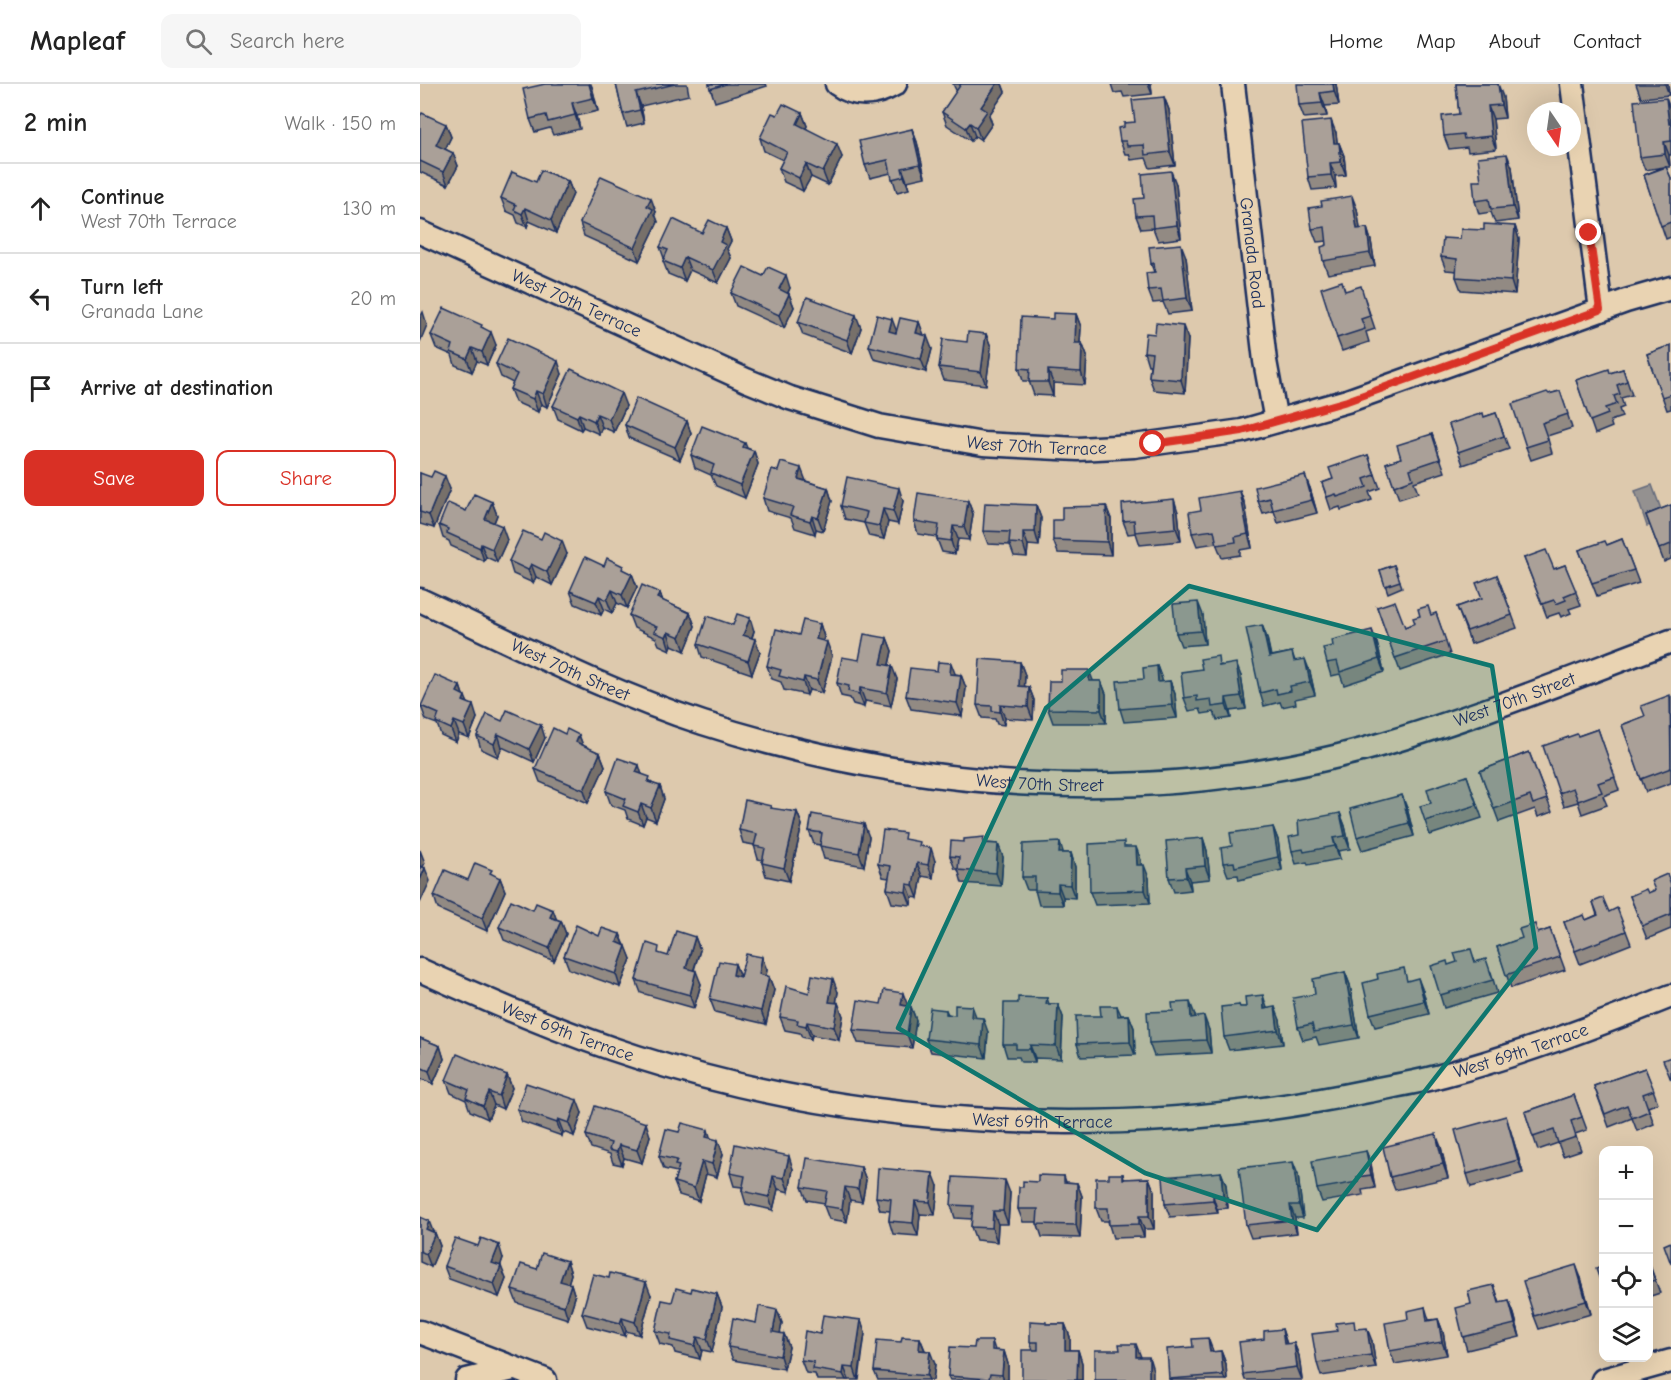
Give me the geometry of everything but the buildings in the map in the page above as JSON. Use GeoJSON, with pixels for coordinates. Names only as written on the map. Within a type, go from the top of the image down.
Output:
{"type":"FeatureCollection","features":[{"type":"Feature","properties":{"kind":"street"},"geometry":{"type":"LineString","coordinates":[[837,84],[860,94],[885,90],[895,84]]}},
{"type":"Feature","properties":{"kind":"street","name":"Granada Road"},"geometry":{"type":"LineString","coordinates":[[1233,84],[1265,361],[1276,421]]}},
{"type":"Feature","properties":{"kind":"street"},"geometry":{"type":"LineString","coordinates":[[1572,84],[1600,310]]}},
{"type":"Feature","properties":{"kind":"street","name":"West 70th Terrace"},"geometry":{"type":"LineString","coordinates":[[420,232],[790,398],[879,426],[983,444],[1078,449],[1210,437],[1276,421],[1347,401],[1600,310],[1671,288]]}},
{"type":"Feature","properties":{"kind":"street","name":"West 70th Street"},"geometry":{"type":"LineString","coordinates":[[420,600],[626,694],[703,723],[826,757],[937,776],[1003,783],[1088,786],[1176,782],[1239,774],[1360,750],[1452,722],[1671,641]]}},
{"type":"Feature","properties":{"kind":"street","name":"West 69th Terrace"},"geometry":{"type":"LineString","coordinates":[[420,970],[517,1014],[638,1057],[739,1084],[880,1110],[1011,1121],[1101,1121],[1214,1116],[1312,1103],[1442,1076],[1563,1039],[1671,996]]}},
{"type":"Feature","properties":{"kind":"street"},"geometry":{"type":"LineString","coordinates":[[420,1332],[545,1380]]}},
{"type":"Feature","properties":{"kind":"street"},"geometry":{"type":"LineString","coordinates":[[1603,1380],[1671,1361]]}},
{"type":"Feature","properties":{"kind":"street"},"geometry":{"type":"LineString","coordinates":[[467,1380],[513,1369]]}},
{"type":"Feature","properties":{"kind":"highlighted area"},"geometry":{"type":"Polygon","coordinates":[[[1189,586],[1492,666],[1536,948],[1317,1230],[1145,1173],[898,1028],[1046,708],[1189,586]]]}},
{"type":"Feature","properties":{"kind":"shaded area"},"geometry":{"type":"Polygon","coordinates":[[[1652,485],[1665,520],[1647,526],[1635,491],[1652,485]]]}},
{"type":"Feature","properties":{"kind":"route"},"geometry":{"type":"LineString","coordinates":[[1153,444],[1242,431],[1347,401],[1567,324],[1600,310],[1589,233]]}}]}
